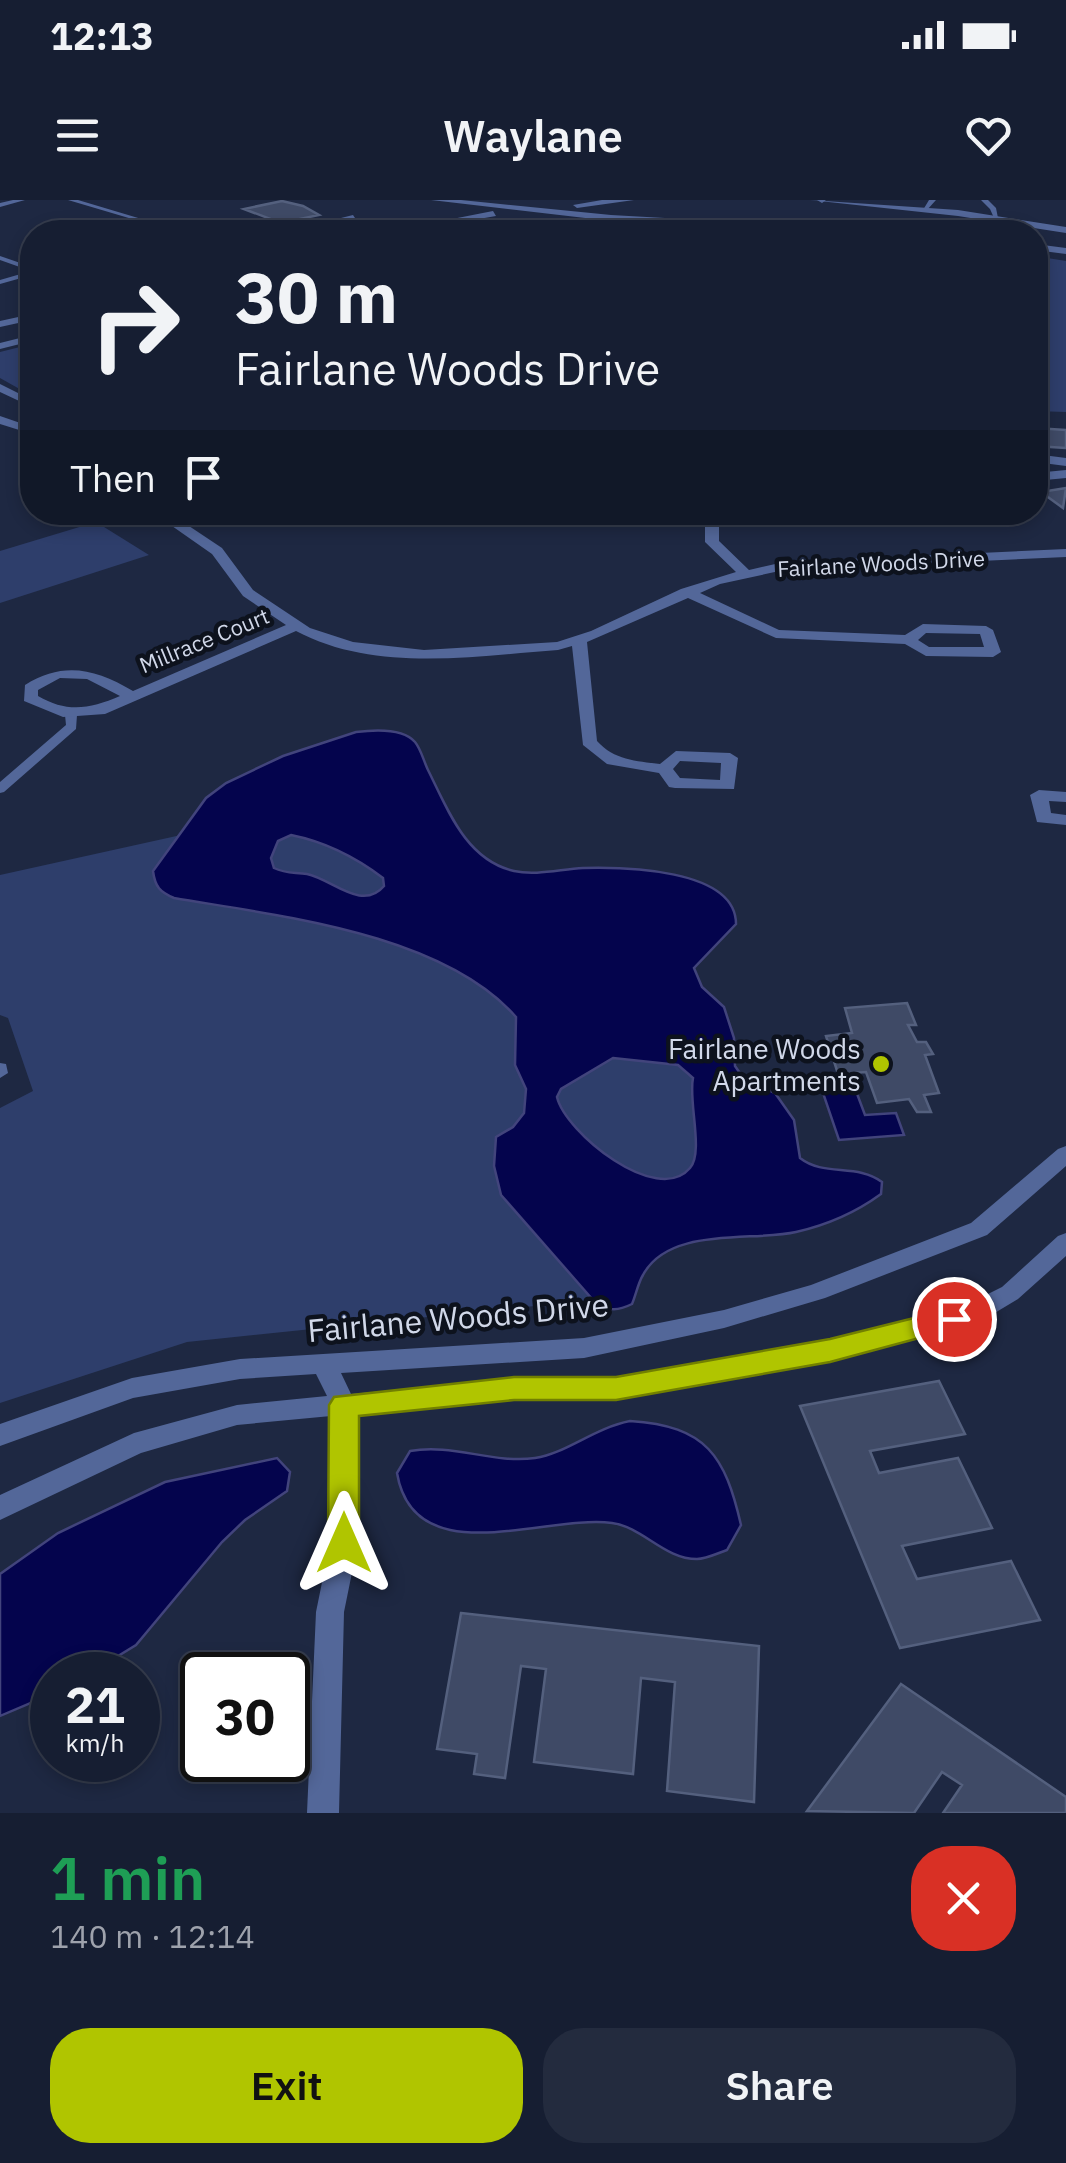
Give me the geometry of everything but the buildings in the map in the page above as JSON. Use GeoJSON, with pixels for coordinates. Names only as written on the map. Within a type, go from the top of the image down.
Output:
{"type":"FeatureCollection","features":[{"type":"Feature","properties":{"kind":"street"},"geometry":{"type":"LineString","coordinates":[[435,200],[665,220]]}},
{"type":"Feature","properties":{"kind":"street"},"geometry":{"type":"LineString","coordinates":[[455,220],[630,200]]}},
{"type":"Feature","properties":{"kind":"street"},"geometry":{"type":"LineString","coordinates":[[819,200],[1005,220]]}},
{"type":"Feature","properties":{"kind":"street"},"geometry":{"type":"LineString","coordinates":[[450,220],[471,210],[456,202]]}},
{"type":"Feature","properties":{"kind":"street"},"geometry":{"type":"LineString","coordinates":[[1066,233],[1053,243],[1066,252]]}},
{"type":"Feature","properties":{"kind":"street","name":"Fairlane Woods Drive"},"geometry":{"type":"LineString","coordinates":[[178,525],[217,551],[248,593],[296,626],[351,646],[424,656],[531,650],[579,641],[686,592],[744,573],[820,562],[1066,554]]}},
{"type":"Feature","properties":{"kind":"street"},"geometry":{"type":"LineString","coordinates":[[712,525],[712,542],[744,573]]}},
{"type":"Feature","properties":{"kind":"street"},"geometry":{"type":"LineString","coordinates":[[686,592],[776,634],[908,640],[926,651],[992,652],[986,630],[923,628],[908,640]]}},
{"type":"Feature","properties":{"kind":"street","name":"Millrace Court"},"geometry":{"type":"LineString","coordinates":[[130,695],[92,673],[69,672],[44,678],[30,688],[30,698],[50,710],[71,716],[99,711],[296,626]]}},
{"type":"Feature","properties":{"kind":"street"},"geometry":{"type":"LineString","coordinates":[[579,641],[589,742],[618,763],[664,768]]}},
{"type":"Feature","properties":{"kind":"street"},"geometry":{"type":"LineString","coordinates":[[1066,797],[1039,795],[1043,818],[1066,820]]}},
{"type":"Feature","properties":{"kind":"street","name":"Fairlane Woods Drive"},"geometry":{"type":"LineString","coordinates":[[0,1434],[132,1388],[240,1369],[584,1348],[724,1319],[817,1292],[979,1228],[1066,1154]]}},
{"type":"Feature","properties":{"kind":"street"},"geometry":{"type":"LineString","coordinates":[[0,1508],[134,1444],[236,1415],[514,1389],[616,1388],[846,1347],[929,1328],[979,1310],[1010,1293],[1066,1242]]}},
{"type":"Feature","properties":{"kind":"street"},"geometry":{"type":"LineString","coordinates":[[323,1813],[330,1612],[344,1543],[344,1405],[324,1364]]}},
{"type":"Feature","properties":{"kind":"lane"},"geometry":{"type":"LineString","coordinates":[[0,206],[22,200]]}},
{"type":"Feature","properties":{"kind":"lane"},"geometry":{"type":"LineString","coordinates":[[71,200],[138,220]]}},
{"type":"Feature","properties":{"kind":"lane"},"geometry":{"type":"LineString","coordinates":[[925,209],[933,200]]}},
{"type":"Feature","properties":{"kind":"lane"},"geometry":{"type":"LineString","coordinates":[[984,200],[993,208],[996,218]]}},
{"type":"Feature","properties":{"kind":"lane"},"geometry":{"type":"LineString","coordinates":[[340,220],[353,217]]}},
{"type":"Feature","properties":{"kind":"lane"},"geometry":{"type":"LineString","coordinates":[[0,789],[63,738],[72,726],[71,716]]}},
{"type":"Feature","properties":{"kind":"shaded area"},"geometry":{"type":"Polygon","coordinates":[[[1048,258],[1066,261],[1066,412],[1048,411],[1048,258]]]}},
{"type":"Feature","properties":{"kind":"shaded area"},"geometry":{"type":"Polygon","coordinates":[[[20,347],[20,389],[0,378],[0,352],[20,347]]]}},
{"type":"Feature","properties":{"kind":"shaded area"},"geometry":{"type":"Polygon","coordinates":[[[86,525],[101,525],[149,555],[0,603],[0,551],[86,525]]]}},
{"type":"Feature","properties":{"kind":"shaded area"},"geometry":{"type":"Polygon","coordinates":[[[356,732],[403,734],[417,745],[460,831],[497,865],[531,873],[583,868],[649,871],[698,881],[718,891],[731,905],[736,924],[694,968],[702,987],[724,1007],[734,1038],[735,1066],[744,1079],[775,1093],[794,1120],[800,1158],[819,1167],[872,1176],[882,1182],[881,1194],[851,1213],[807,1229],[691,1242],[655,1259],[643,1275],[632,1304],[612,1309],[593,1300],[501,1195],[494,1166],[496,1137],[513,1127],[524,1113],[526,1089],[515,1065],[516,1017],[484,989],[403,947],[309,921],[174,898],[157,885],[153,871],[206,798],[226,783],[283,756],[356,732]],[[291,835],[278,841],[271,858],[274,868],[317,877],[357,895],[375,893],[384,886],[383,878],[350,857],[291,835]],[[613,1058],[561,1089],[557,1097],[564,1112],[594,1145],[614,1160],[656,1178],[675,1178],[690,1168],[696,1150],[693,1078],[678,1065],[613,1058]]]}},
{"type":"Feature","properties":{"kind":"shaded area"},"geometry":{"type":"Polygon","coordinates":[[[181,835],[161,859],[174,898],[309,921],[403,947],[484,989],[516,1017],[515,1065],[526,1089],[524,1113],[513,1127],[501,1195],[593,1300],[187,1342],[0,1403],[0,1108],[33,1091],[8,1018],[0,1015],[0,875],[181,835]]]}},
{"type":"Feature","properties":{"kind":"shaded area"},"geometry":{"type":"Polygon","coordinates":[[[291,835],[336,847],[383,878],[384,886],[366,896],[357,895],[317,877],[274,868],[270,858],[278,841],[291,835]]]}},
{"type":"Feature","properties":{"kind":"shaded area"},"geometry":{"type":"Polygon","coordinates":[[[613,1058],[678,1065],[693,1078],[696,1151],[690,1168],[675,1178],[656,1178],[614,1160],[594,1145],[564,1112],[557,1097],[561,1089],[613,1058]]]}},
{"type":"Feature","properties":{"kind":"shaded area"},"geometry":{"type":"Polygon","coordinates":[[[856,1091],[865,1115],[896,1113],[904,1135],[839,1140],[823,1093],[856,1091]]]}},
{"type":"Feature","properties":{"kind":"shaded area"},"geometry":{"type":"Polygon","coordinates":[[[630,1421],[656,1424],[695,1438],[719,1463],[741,1525],[727,1550],[701,1559],[685,1558],[634,1530],[612,1523],[455,1531],[428,1522],[408,1504],[397,1473],[410,1451],[535,1458],[630,1421]]]}},
{"type":"Feature","properties":{"kind":"shaded area"},"geometry":{"type":"Polygon","coordinates":[[[277,1458],[290,1472],[287,1491],[245,1520],[222,1542],[136,1645],[125,1652],[30,1652],[30,1703],[0,1716],[0,1574],[58,1533],[165,1482],[277,1458]]]}},
{"type":"Feature","properties":{"kind":"place","name":"Fairlane Woods Apartments"},"geometry":{"type":"Point","coordinates":[881,1064]}},
{"type":"Feature","properties":{"kind":"route"},"geometry":{"type":"LineString","coordinates":[[344,1543],[344,1405],[514,1389],[616,1388],[830,1350],[954,1319]]}}]}
